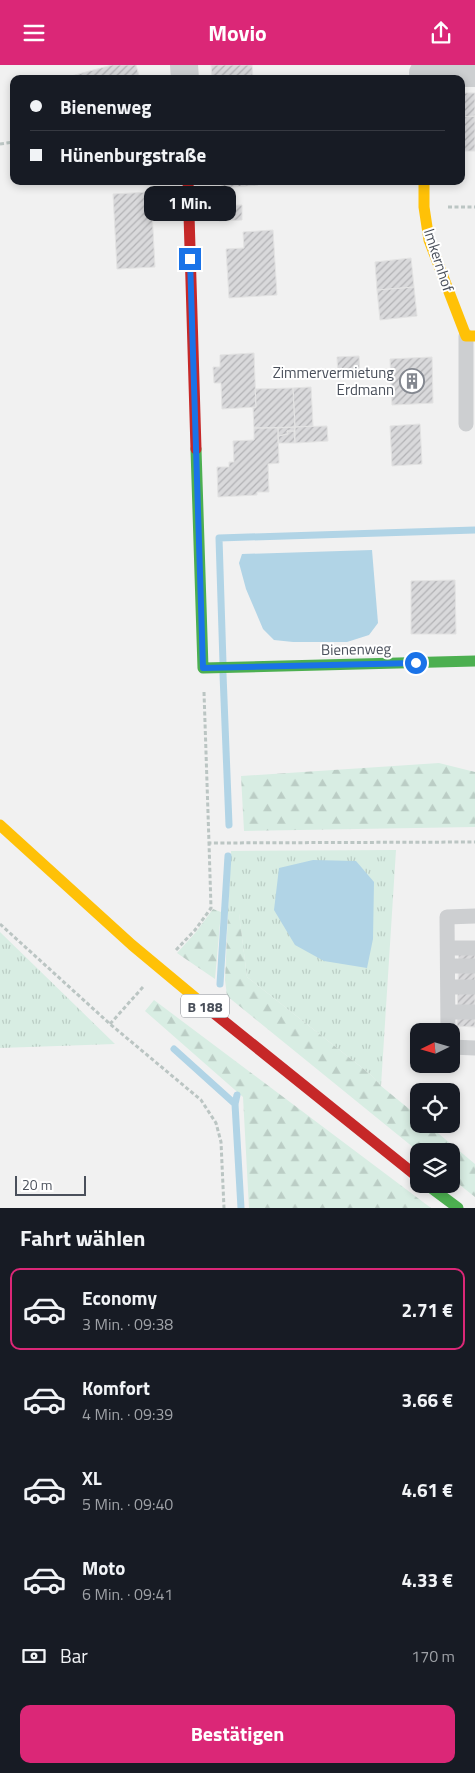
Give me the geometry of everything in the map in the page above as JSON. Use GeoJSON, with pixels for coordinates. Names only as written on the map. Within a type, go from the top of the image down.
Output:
{"type":"FeatureCollection","features":[{"type":"Feature","properties":{"kind":"street"},"geometry":{"type":"LineString","coordinates":[[423,72],[475,73]]}},
{"type":"Feature","properties":{"kind":"street"},"geometry":{"type":"LineString","coordinates":[[188,185],[208,668]]}},
{"type":"Feature","properties":{"kind":"street","name":"Imkernhof"},"geometry":{"type":"LineString","coordinates":[[424,185],[424,207],[430,240],[471,336]]}},
{"type":"Feature","properties":{"kind":"street","name":"Bienenweg"},"geometry":{"type":"LineString","coordinates":[[208,668],[475,661]]}},
{"type":"Feature","properties":{"kind":"street","name":"B 188"},"geometry":{"type":"LineString","coordinates":[[0,825],[132,945],[410,1171]]}},
{"type":"Feature","properties":{"kind":"street"},"geometry":{"type":"LineString","coordinates":[[438,1193],[458,1208]]}},
{"type":"Feature","properties":{"kind":"lane","name":"Imkernhof"},"geometry":{"type":"LineString","coordinates":[[466,424],[471,336]]}},
{"type":"Feature","properties":{"kind":"lane"},"geometry":{"type":"LineString","coordinates":[[448,1023],[448,917],[475,916]]}},
{"type":"Feature","properties":{"kind":"lane"},"geometry":{"type":"LineString","coordinates":[[448,948],[475,948]]}},
{"type":"Feature","properties":{"kind":"lane"},"geometry":{"type":"LineString","coordinates":[[448,967],[475,966]]}},
{"type":"Feature","properties":{"kind":"lane"},"geometry":{"type":"LineString","coordinates":[[448,987],[475,987]]}},
{"type":"Feature","properties":{"kind":"lane"},"geometry":{"type":"LineString","coordinates":[[448,1012],[475,1012]]}},
{"type":"Feature","properties":{"kind":"lane"},"geometry":{"type":"LineString","coordinates":[[460,1047],[475,1047]]}},
{"type":"Feature","properties":{"kind":"path"},"geometry":{"type":"LineString","coordinates":[[171,955],[195,930],[210,909],[208,668]]}},
{"type":"Feature","properties":{"kind":"path"},"geometry":{"type":"LineString","coordinates":[[209,843],[475,842]]}},
{"type":"Feature","properties":{"kind":"path"},"geometry":{"type":"LineString","coordinates":[[0,924],[110,1024],[201,1100],[216,1123],[221,1142],[224,1208]]}},
{"type":"Feature","properties":{"kind":"path"},"geometry":{"type":"LineString","coordinates":[[110,1024],[148,981]]}},
{"type":"Feature","properties":{"kind":"green space"},"geometry":{"type":"Polygon","coordinates":[[[439,763],[475,772],[475,827],[244,831],[241,776],[439,763]]]}},
{"type":"Feature","properties":{"kind":"green space"},"geometry":{"type":"Polygon","coordinates":[[[396,850],[381,1086],[370,1074],[247,977],[239,914],[228,912],[231,851],[396,850]]]}},
{"type":"Feature","properties":{"kind":"green space"},"geometry":{"type":"Polygon","coordinates":[[[213,909],[221,912],[215,979],[177,953],[213,909]]]}},
{"type":"Feature","properties":{"kind":"green space"},"geometry":{"type":"Polygon","coordinates":[[[228,912],[239,913],[247,977],[370,1074],[381,1086],[410,1110],[410,1133],[438,1133],[450,1143],[410,1143],[410,1145],[227,996],[225,980],[228,912]]]}},
{"type":"Feature","properties":{"kind":"green space"},"geometry":{"type":"Polygon","coordinates":[[[0,932],[115,1044],[0,1048],[0,932]]]}},
{"type":"Feature","properties":{"kind":"green space"},"geometry":{"type":"Polygon","coordinates":[[[154,1000],[431,1208],[249,1208],[243,1097],[145,1011],[154,1000]]]}},
{"type":"Feature","properties":{"kind":"green space"},"geometry":{"type":"Polygon","coordinates":[[[460,1152],[475,1164],[475,1197],[460,1185],[460,1152]]]}},
{"type":"Feature","properties":{"kind":"water"},"geometry":{"type":"Polygon","coordinates":[[[372,550],[378,623],[369,635],[347,642],[293,642],[274,640],[263,629],[246,589],[239,563],[242,554],[372,550]]]}},
{"type":"Feature","properties":{"kind":"water"},"geometry":{"type":"Polygon","coordinates":[[[313,860],[356,861],[374,882],[373,939],[367,968],[324,961],[295,945],[274,910],[279,868],[313,860]]]}},
{"type":"Feature","properties":{"kind":"building"},"geometry":{"type":"Polygon","coordinates":[[[112,65],[136,65],[139,75],[75,75],[112,65]]]}},
{"type":"Feature","properties":{"kind":"building"},"geometry":{"type":"Polygon","coordinates":[[[211,65],[252,65],[253,75],[212,75],[211,65]]]}},
{"type":"Feature","properties":{"kind":"building"},"geometry":{"type":"Polygon","coordinates":[[[465,93],[475,93],[475,116],[465,117],[465,93]]]}},
{"type":"Feature","properties":{"kind":"building"},"geometry":{"type":"Polygon","coordinates":[[[475,116],[475,151],[465,151],[465,117],[475,116]]]}},
{"type":"Feature","properties":{"kind":"building"},"geometry":{"type":"Polygon","coordinates":[[[222,185],[258,185],[222,188],[222,185]]]}},
{"type":"Feature","properties":{"kind":"building"},"geometry":{"type":"Polygon","coordinates":[[[151,192],[155,267],[117,269],[113,194],[151,192]]]}},
{"type":"Feature","properties":{"kind":"building"},"geometry":{"type":"Polygon","coordinates":[[[242,205],[242,220],[219,221],[218,206],[242,205]]]}},
{"type":"Feature","properties":{"kind":"building"},"geometry":{"type":"Polygon","coordinates":[[[273,230],[277,295],[229,298],[226,249],[244,248],[243,232],[273,230]]]}},
{"type":"Feature","properties":{"kind":"building"},"geometry":{"type":"Polygon","coordinates":[[[411,258],[414,287],[377,290],[375,262],[411,258]]]}},
{"type":"Feature","properties":{"kind":"building"},"geometry":{"type":"Polygon","coordinates":[[[414,287],[417,316],[380,320],[377,290],[414,287]]]}},
{"type":"Feature","properties":{"kind":"building"},"geometry":{"type":"Polygon","coordinates":[[[254,353],[256,407],[222,409],[221,383],[214,383],[213,367],[220,367],[220,355],[254,353]]]}},
{"type":"Feature","properties":{"kind":"building"},"geometry":{"type":"Polygon","coordinates":[[[359,356],[360,376],[338,377],[337,357],[359,356]]]}},
{"type":"Feature","properties":{"kind":"building","name":"Zimmervermietung Erdmann"},"geometry":{"type":"Polygon","coordinates":[[[432,357],[433,403],[392,405],[390,359],[432,357]]]}},
{"type":"Feature","properties":{"kind":"building"},"geometry":{"type":"Polygon","coordinates":[[[311,387],[313,426],[295,427],[293,388],[311,387]]]}},
{"type":"Feature","properties":{"kind":"building"},"geometry":{"type":"Polygon","coordinates":[[[293,388],[295,427],[254,428],[253,408],[256,407],[255,389],[293,388]]]}},
{"type":"Feature","properties":{"kind":"building"},"geometry":{"type":"Polygon","coordinates":[[[420,424],[422,464],[392,466],[390,426],[420,424]]]}},
{"type":"Feature","properties":{"kind":"building"},"geometry":{"type":"Polygon","coordinates":[[[327,426],[328,441],[295,443],[295,427],[327,426]]]}},
{"type":"Feature","properties":{"kind":"building"},"geometry":{"type":"Polygon","coordinates":[[[295,427],[294,431],[287,431],[288,434],[278,436],[278,428],[295,427]]]}},
{"type":"Feature","properties":{"kind":"building"},"geometry":{"type":"Polygon","coordinates":[[[254,428],[278,428],[279,463],[268,464],[269,492],[257,492],[257,495],[218,497],[217,467],[229,467],[229,462],[234,462],[233,441],[254,440],[254,428]]]}},
{"type":"Feature","properties":{"kind":"building"},"geometry":{"type":"Polygon","coordinates":[[[287,431],[294,431],[295,443],[278,443],[278,436],[288,434],[287,431]]]}},
{"type":"Feature","properties":{"kind":"building"},"geometry":{"type":"Polygon","coordinates":[[[455,580],[456,634],[411,634],[411,581],[455,580]]]}},
{"type":"Feature","properties":{"kind":"building"},"geometry":{"type":"Polygon","coordinates":[[[459,942],[475,942],[475,1027],[460,1026],[460,1023],[457,1023],[459,942]]]}},
{"type":"Feature","properties":{"kind":"waterway"},"geometry":{"type":"LineString","coordinates":[[223,663],[219,538],[475,530]]}},
{"type":"Feature","properties":{"kind":"waterway"},"geometry":{"type":"LineString","coordinates":[[223,674],[229,825]]}},
{"type":"Feature","properties":{"kind":"waterway"},"geometry":{"type":"LineString","coordinates":[[220,984],[228,856]]}},
{"type":"Feature","properties":{"kind":"waterway"},"geometry":{"type":"LineString","coordinates":[[174,1049],[235,1104]]}},
{"type":"Feature","properties":{"kind":"waterway"},"geometry":{"type":"LineString","coordinates":[[237,1095],[235,1104],[241,1208]]}},
{"type":"Feature","properties":{"kind":"traffic: fast"},"geometry":{"type":"LineString","coordinates":[[196,449],[203,668],[475,661]]}},
{"type":"Feature","properties":{"kind":"traffic: fast"},"geometry":{"type":"LineString","coordinates":[[438,1193],[458,1208]]}},
{"type":"Feature","properties":{"kind":"traffic: slow"},"geometry":{"type":"LineString","coordinates":[[424,185],[424,207],[429,240],[466,336],[475,336]]}},
{"type":"Feature","properties":{"kind":"traffic: slow"},"geometry":{"type":"LineString","coordinates":[[0,825],[132,945],[210,1010]]}},
{"type":"Feature","properties":{"kind":"traffic: jam"},"geometry":{"type":"LineString","coordinates":[[188,185],[196,449]]}},
{"type":"Feature","properties":{"kind":"traffic: jam"},"geometry":{"type":"LineString","coordinates":[[210,1010],[410,1171]]}},
{"type":"Feature","properties":{"kind":"place","name":"Zimmervermietung Erdmann"},"geometry":{"type":"Point","coordinates":[412,381]}},
{"type":"Feature","properties":{"kind":"route"},"geometry":{"type":"LineString","coordinates":[[190,259],[203,668],[416,663]]}}]}
